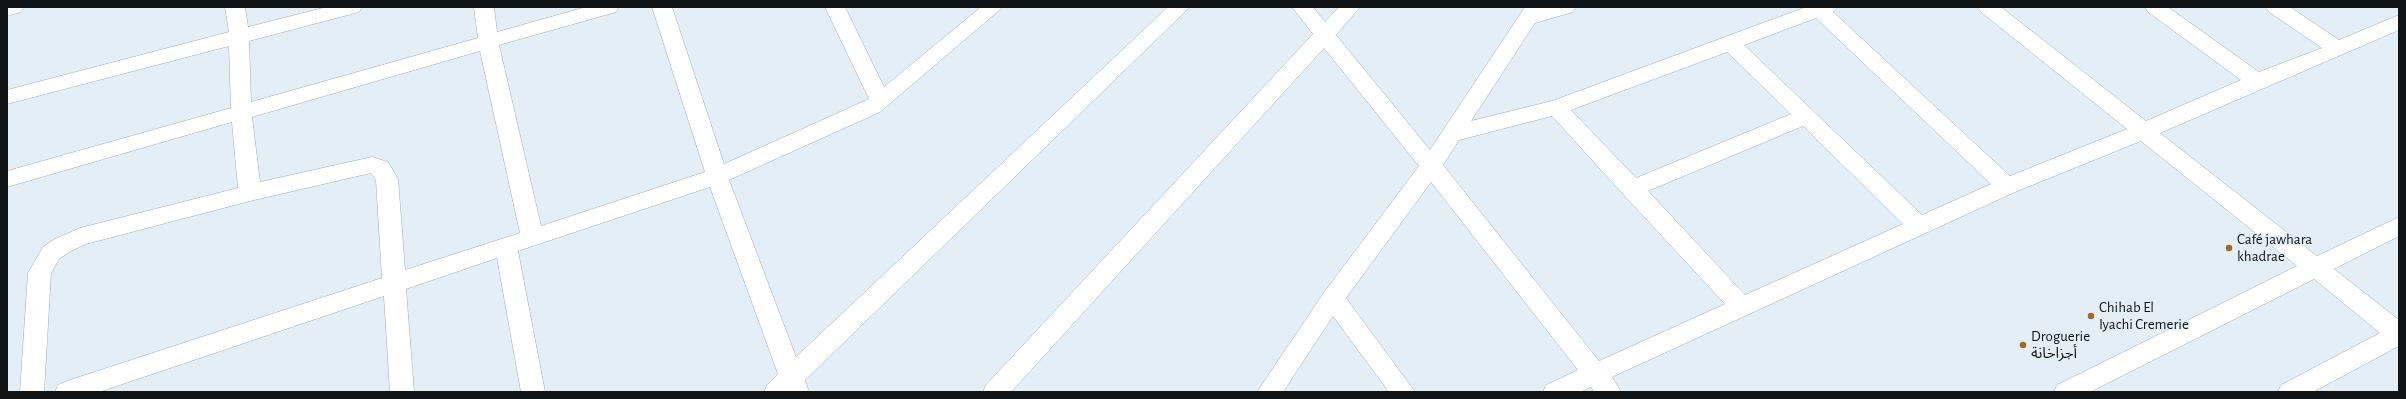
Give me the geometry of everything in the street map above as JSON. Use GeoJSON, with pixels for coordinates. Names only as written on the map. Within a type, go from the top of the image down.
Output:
{"type":"FeatureCollection","features":[{"type":"Feature","properties":{"kind":"street"},"geometry":{"type":"LineString","coordinates":[[7,9],[14,7]]}},
{"type":"Feature","properties":{"kind":"street"},"geometry":{"type":"LineString","coordinates":[[235,7],[239,37],[241,112],[250,193]]}},
{"type":"Feature","properties":{"kind":"street"},"geometry":{"type":"LineString","coordinates":[[7,97],[352,7]]}},
{"type":"Feature","properties":{"kind":"street"},"geometry":{"type":"LineString","coordinates":[[484,7],[488,42],[532,237]]}},
{"type":"Feature","properties":{"kind":"street"},"geometry":{"type":"LineString","coordinates":[[7,179],[609,7]]}},
{"type":"Feature","properties":{"kind":"street"},"geometry":{"type":"LineString","coordinates":[[662,7],[717,176],[794,384]]}},
{"type":"Feature","properties":{"kind":"street"},"geometry":{"type":"LineString","coordinates":[[835,7],[880,102]]}},
{"type":"Feature","properties":{"kind":"street"},"geometry":{"type":"LineString","coordinates":[[67,392],[717,176],[866,111],[880,102],[993,7]]}},
{"type":"Feature","properties":{"kind":"street"},"geometry":{"type":"LineString","coordinates":[[776,392],[794,384],[1180,7]]}},
{"type":"Feature","properties":{"kind":"street"},"geometry":{"type":"LineString","coordinates":[[1302,7],[1325,33],[1431,166],[1602,384]]}},
{"type":"Feature","properties":{"kind":"street"},"geometry":{"type":"LineString","coordinates":[[995,392],[1350,7]]}},
{"type":"Feature","properties":{"kind":"street"},"geometry":{"type":"LineString","coordinates":[[1269,392],[1333,298],[1431,166],[1531,12],[1566,7]]}},
{"type":"Feature","properties":{"kind":"street"},"geometry":{"type":"LineString","coordinates":[[1988,7],[2313,268],[2399,334],[2290,392]]}},
{"type":"Feature","properties":{"kind":"street"},"geometry":{"type":"LineString","coordinates":[[2155,7],[2256,81]]}},
{"type":"Feature","properties":{"kind":"street"},"geometry":{"type":"LineString","coordinates":[[2276,7],[2338,49]]}},
{"type":"Feature","properties":{"kind":"street"},"geometry":{"type":"LineString","coordinates":[[1452,134],[1556,107],[1821,8],[2007,186]]}},
{"type":"Feature","properties":{"kind":"street"},"geometry":{"type":"LineString","coordinates":[[1555,392],[1602,384],[1742,307],[2007,186],[2144,131],[2256,81],[2338,49],[2399,22]]}},
{"type":"Feature","properties":{"kind":"street"},"geometry":{"type":"LineString","coordinates":[[1730,43],[1919,226]]}},
{"type":"Feature","properties":{"kind":"street"},"geometry":{"type":"LineString","coordinates":[[1556,107],[1742,307]]}},
{"type":"Feature","properties":{"kind":"street"},"geometry":{"type":"LineString","coordinates":[[1632,189],[1806,116]]}},
{"type":"Feature","properties":{"kind":"street"},"geometry":{"type":"LineString","coordinates":[[32,392],[40,273],[51,253],[80,237],[250,193],[361,166],[372,165],[380,168],[387,179],[402,392]]}},
{"type":"Feature","properties":{"kind":"street"},"geometry":{"type":"LineString","coordinates":[[2066,392],[2399,226]]}},
{"type":"Feature","properties":{"kind":"street"},"geometry":{"type":"LineString","coordinates":[[506,246],[533,392]]}},
{"type":"Feature","properties":{"kind":"street"},"geometry":{"type":"LineString","coordinates":[[1333,298],[1403,392]]}},
{"type":"Feature","properties":{"kind":"place","name":"Café jawhara khadrae"},"geometry":{"type":"Point","coordinates":[2229,248]}},
{"type":"Feature","properties":{"kind":"place","name":"Chihab El Iyachi Cremerie"},"geometry":{"type":"Point","coordinates":[2091,316]}},
{"type":"Feature","properties":{"kind":"place","name":"Droguerie أجزاخانة"},"geometry":{"type":"Point","coordinates":[2023,345]}}]}
